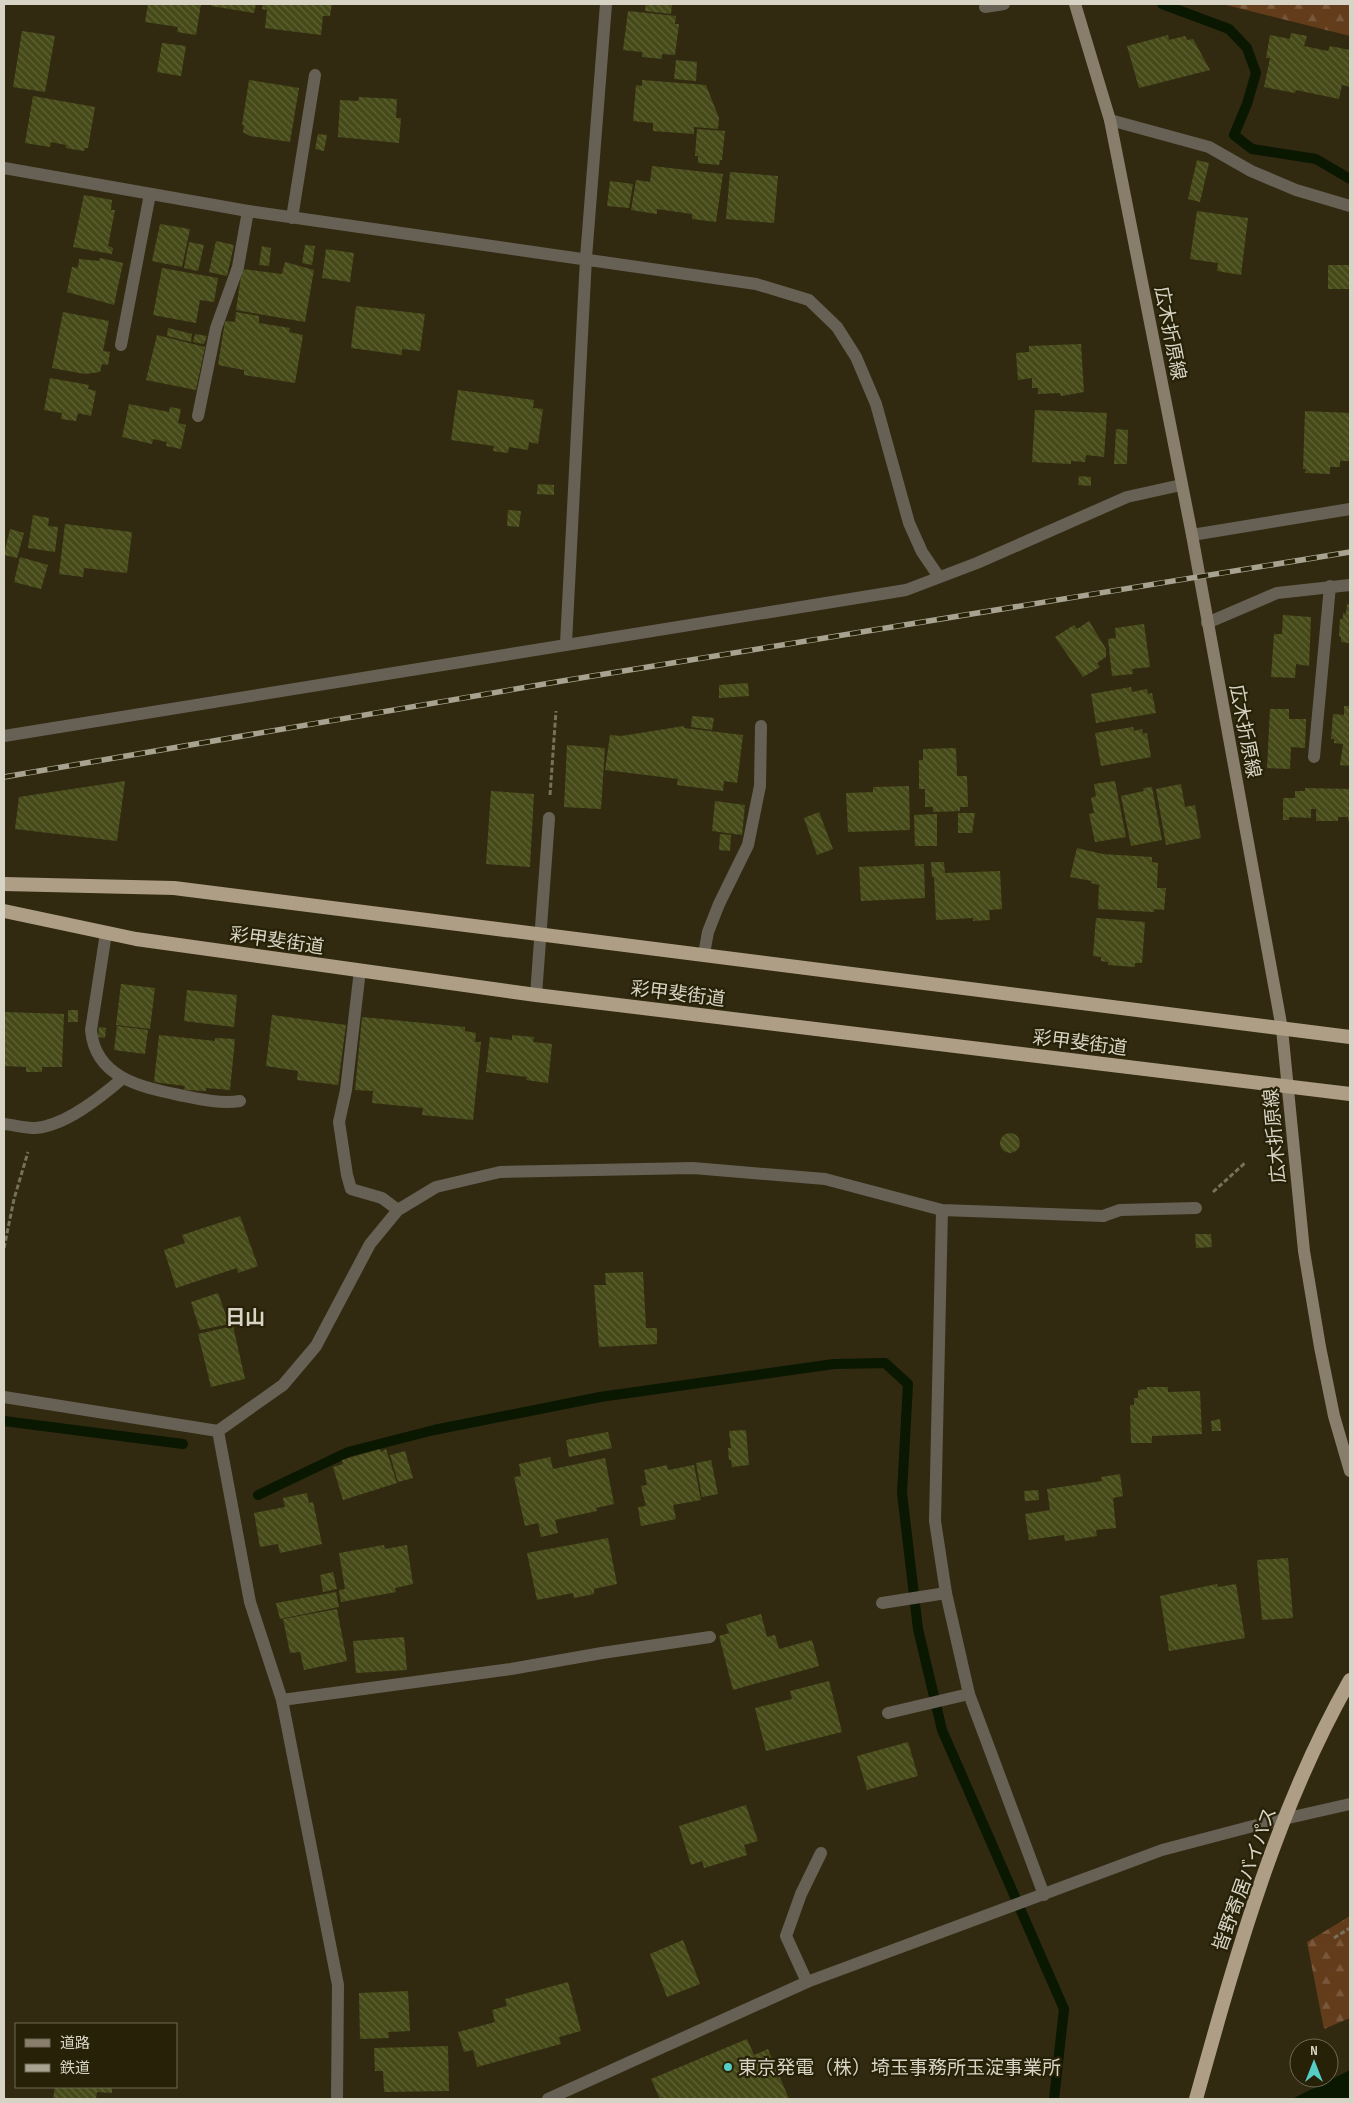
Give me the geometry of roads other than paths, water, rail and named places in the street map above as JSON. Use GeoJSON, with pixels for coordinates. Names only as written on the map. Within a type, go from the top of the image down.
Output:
{"type":"FeatureCollection","features":[{"type":"Feature","properties":{"kind":"highway","name":"彩甲斐街道"},"geometry":{"type":"LineString","coordinates":[[4,884],[174,888],[1350,1037]]}},
{"type":"Feature","properties":{"kind":"highway","name":"彩甲斐街道"},"geometry":{"type":"LineString","coordinates":[[4,911],[136,939],[536,995],[1350,1094]]}},
{"type":"Feature","properties":{"kind":"highway","name":"皆野寄居バイパス"},"geometry":{"type":"LineString","coordinates":[[1196,2099],[1236,1954],[1286,1816],[1324,1726],[1350,1680]]}},
{"type":"Feature","properties":{"kind":"main road","name":"広木折原線"},"geometry":{"type":"LineString","coordinates":[[1075,4],[1110,120],[1192,535],[1282,1029],[1306,1261],[1334,1416],[1350,1471]]}},
{"type":"Feature","properties":{"kind":"street"},"geometry":{"type":"LineString","coordinates":[[566,644],[586,258],[606,4]]}},
{"type":"Feature","properties":{"kind":"street"},"geometry":{"type":"LineString","coordinates":[[985,7],[1004,4]]}},
{"type":"Feature","properties":{"kind":"street"},"geometry":{"type":"LineString","coordinates":[[292,218],[315,75]]}},
{"type":"Feature","properties":{"kind":"street"},"geometry":{"type":"LineString","coordinates":[[1110,120],[1209,147],[1251,171],[1296,190],[1350,206]]}},
{"type":"Feature","properties":{"kind":"street"},"geometry":{"type":"LineString","coordinates":[[4,168],[292,218],[586,258],[756,284],[809,300],[837,327],[856,357],[876,404],[909,523],[922,552],[939,577]]}},
{"type":"Feature","properties":{"kind":"street"},"geometry":{"type":"LineString","coordinates":[[121,345],[150,194]]}},
{"type":"Feature","properties":{"kind":"street"},"geometry":{"type":"LineString","coordinates":[[198,416],[216,328],[238,267],[248,211]]}},
{"type":"Feature","properties":{"kind":"street"},"geometry":{"type":"LineString","coordinates":[[4,736],[906,590],[977,563],[1127,497],[1181,485]]}},
{"type":"Feature","properties":{"kind":"street"},"geometry":{"type":"LineString","coordinates":[[1192,535],[1350,509]]}},
{"type":"Feature","properties":{"kind":"street"},"geometry":{"type":"LineString","coordinates":[[1207,623],[1235,613],[1277,593],[1350,585]]}},
{"type":"Feature","properties":{"kind":"street"},"geometry":{"type":"LineString","coordinates":[[1314,757],[1330,586]]}},
{"type":"Feature","properties":{"kind":"street"},"geometry":{"type":"LineString","coordinates":[[704,954],[708,932],[748,845],[760,786],[761,726]]}},
{"type":"Feature","properties":{"kind":"street"},"geometry":{"type":"LineString","coordinates":[[536,995],[549,818]]}},
{"type":"Feature","properties":{"kind":"street"},"geometry":{"type":"LineString","coordinates":[[106,933],[93,1007],[92,1044],[104,1063],[122,1078],[143,1088],[226,1103],[240,1100]]}},
{"type":"Feature","properties":{"kind":"street"},"geometry":{"type":"LineString","coordinates":[[360,970],[346,1090],[340,1122],[347,1175],[351,1189],[382,1198],[398,1210]]}},
{"type":"Feature","properties":{"kind":"street"},"geometry":{"type":"LineString","coordinates":[[4,1124],[35,1128],[57,1122],[98,1099],[122,1078]]}},
{"type":"Feature","properties":{"kind":"street"},"geometry":{"type":"LineString","coordinates":[[4,1397],[218,1431],[283,1385],[316,1346],[370,1244],[398,1210],[436,1187],[500,1172],[693,1168],[825,1179],[942,1210],[1103,1216],[1120,1210],[1196,1208]]}},
{"type":"Feature","properties":{"kind":"street"},"geometry":{"type":"LineString","coordinates":[[942,1210],[934,1521],[946,1593],[969,1694],[1044,1895]]}},
{"type":"Feature","properties":{"kind":"street"},"geometry":{"type":"LineString","coordinates":[[218,1431],[250,1602],[282,1700],[338,1985],[337,2099]]}},
{"type":"Feature","properties":{"kind":"street"},"geometry":{"type":"LineString","coordinates":[[882,1603],[946,1593]]}},
{"type":"Feature","properties":{"kind":"street"},"geometry":{"type":"LineString","coordinates":[[282,1700],[511,1669],[602,1653],[710,1638]]}},
{"type":"Feature","properties":{"kind":"street"},"geometry":{"type":"LineString","coordinates":[[888,1713],[969,1694]]}},
{"type":"Feature","properties":{"kind":"street"},"geometry":{"type":"LineString","coordinates":[[548,2099],[807,1982],[1162,1850],[1350,1804]]}},
{"type":"Feature","properties":{"kind":"street"},"geometry":{"type":"LineString","coordinates":[[807,1982],[786,1936],[801,1894],[821,1853]]}},
{"type":"Feature","properties":{"kind":"waterway"},"geometry":{"type":"LineString","coordinates":[[1162,4],[1229,29],[1247,48],[1256,73],[1247,104],[1234,135],[1252,149],[1316,159],[1350,179]]}},
{"type":"Feature","properties":{"kind":"waterway"},"geometry":{"type":"LineString","coordinates":[[258,1495],[348,1452],[434,1430],[600,1397],[834,1364],[885,1363],[908,1384],[902,1493],[918,1629],[942,1730],[1064,2009],[1054,2099]]}},
{"type":"Feature","properties":{"kind":"waterway"},"geometry":{"type":"LineString","coordinates":[[4,1421],[183,1444]]}},
{"type":"Feature","properties":{"kind":"railway"},"geometry":{"type":"LineString","coordinates":[[4,777],[562,681],[1350,552]]}},
{"type":"Feature","properties":{"kind":"place","name":"東京発電（株）埼玉事務所玉淀事業所"},"geometry":{"type":"Point","coordinates":[728,2067]}},
{"type":"Feature","properties":{"kind":"district","name":"日山"},"geometry":{"type":"Point","coordinates":[245,1317]}}]}
